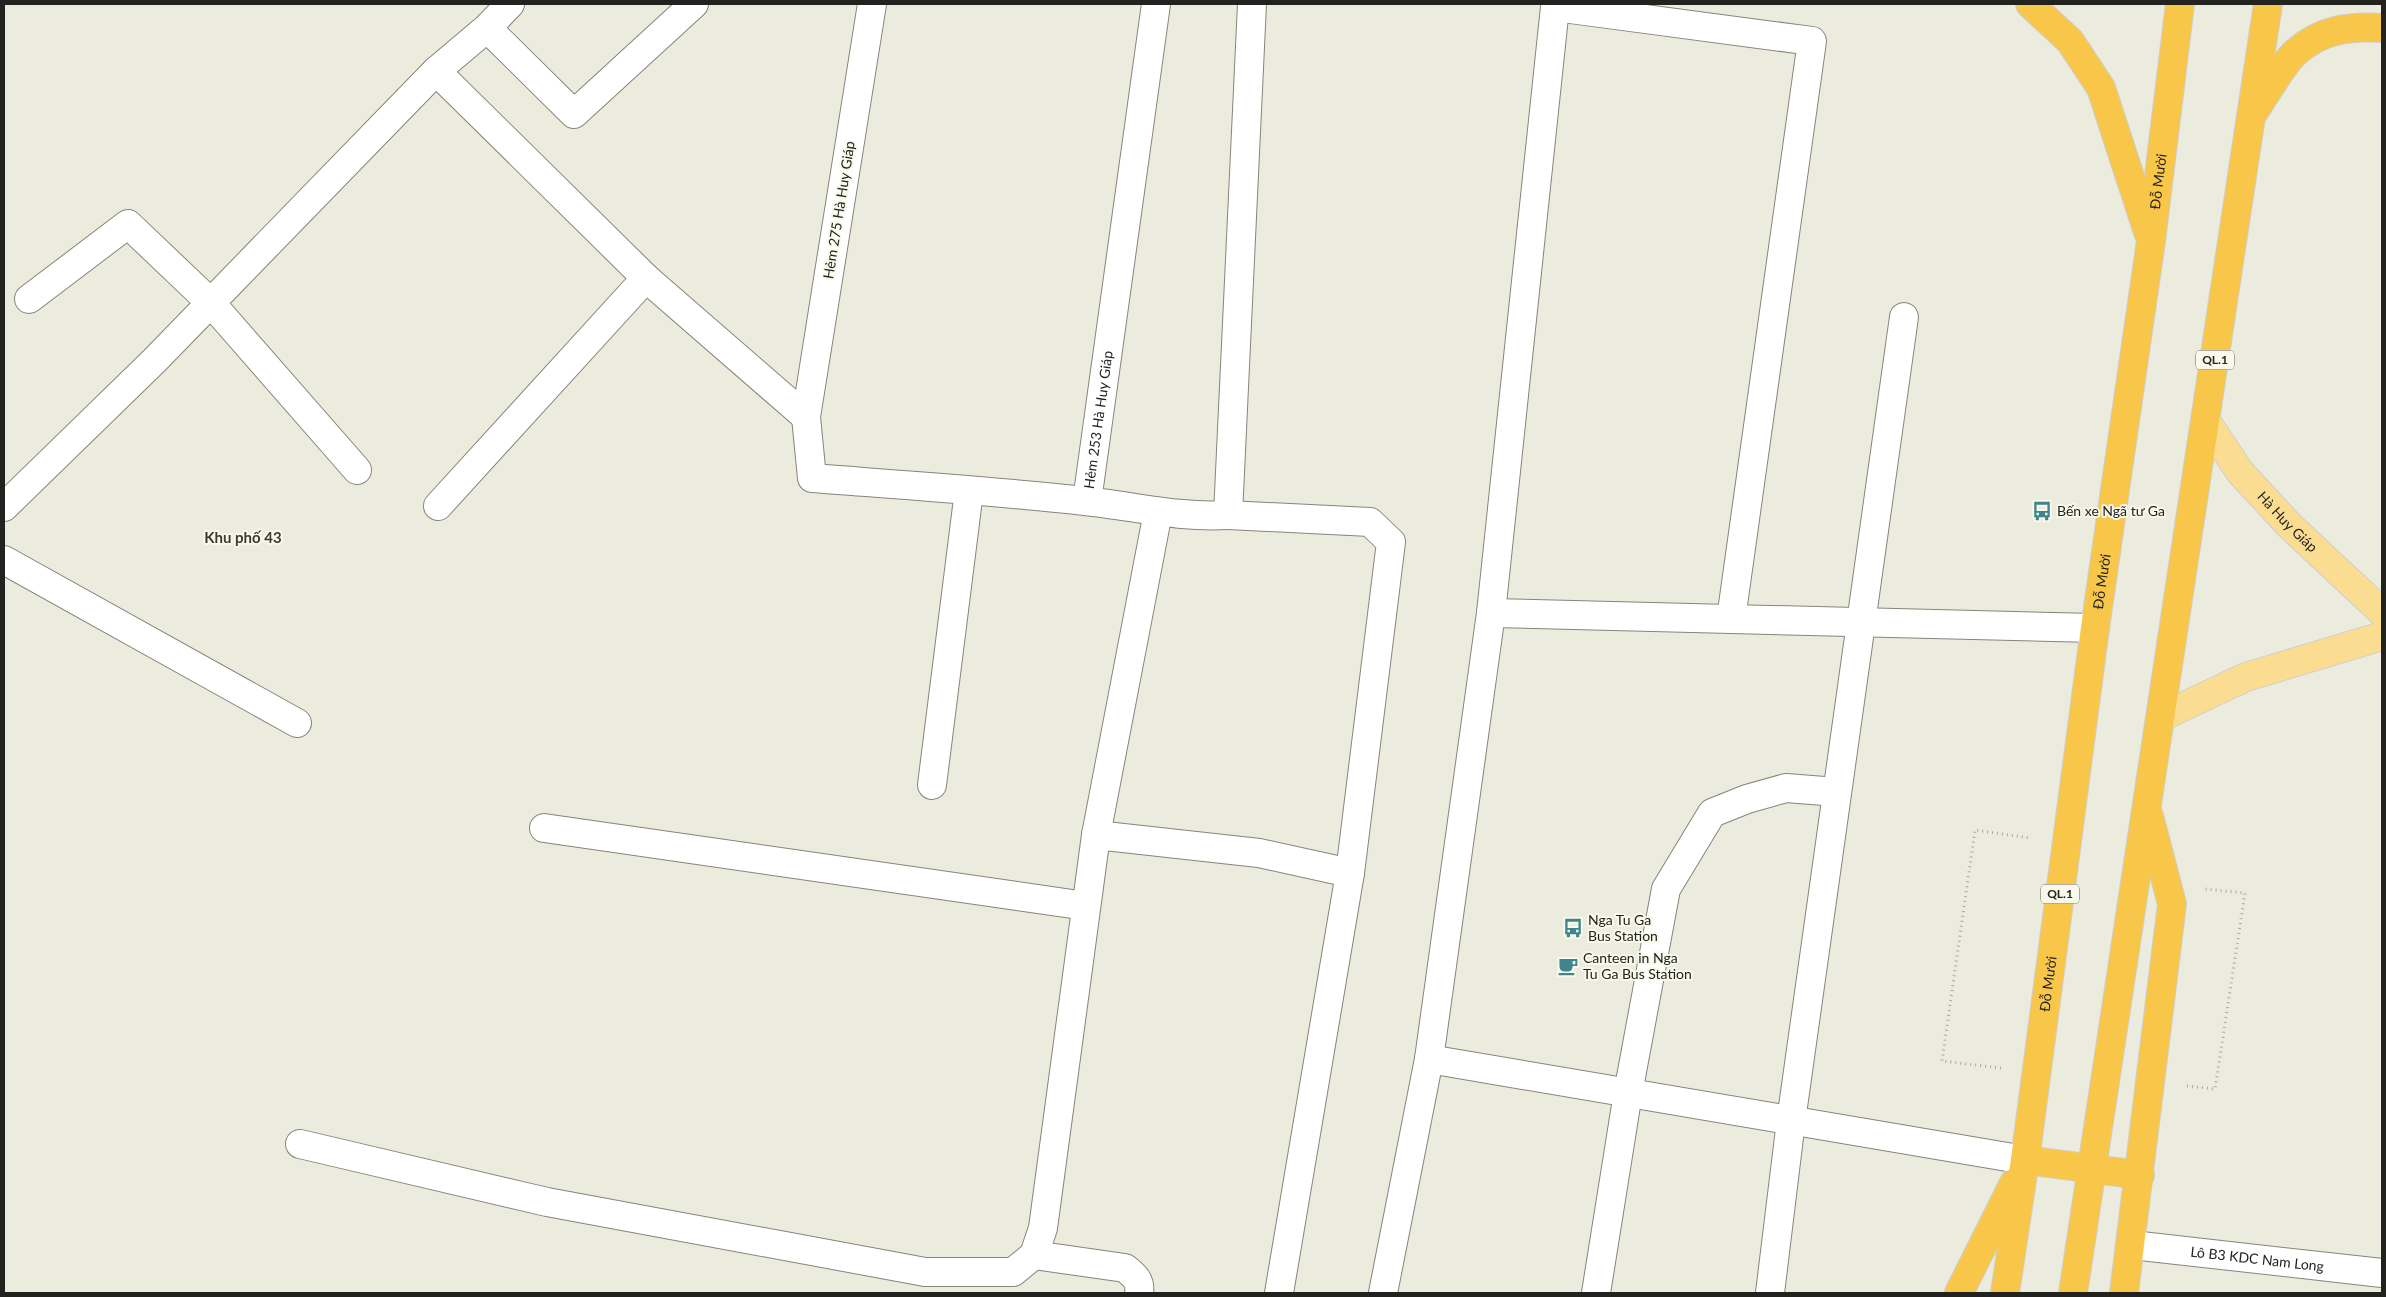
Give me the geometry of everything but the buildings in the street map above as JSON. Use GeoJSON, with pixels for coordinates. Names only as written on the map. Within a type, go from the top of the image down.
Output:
{"type":"FeatureCollection","features":[{"type":"Feature","properties":{"kind":"highway"},"geometry":{"type":"LineString","coordinates":[[2030,4],[2070,41],[2101,88],[2151,241]]}},
{"type":"Feature","properties":{"kind":"highway","name":"Đỗ Mười"},"geometry":{"type":"LineString","coordinates":[[2005,1293],[2026,1160],[2095,628],[2151,241],[2180,4]]}},
{"type":"Feature","properties":{"kind":"highway","name":"QL.1"},"geometry":{"type":"LineString","coordinates":[[2073,1293],[2268,4]]}},
{"type":"Feature","properties":{"kind":"highway"},"geometry":{"type":"LineString","coordinates":[[2250,117],[2295,52],[2324,34],[2353,26],[2382,28]]}},
{"type":"Feature","properties":{"kind":"highway","name":"QL.1"},"geometry":{"type":"LineString","coordinates":[[2124,1293],[2132,1245],[2172,904],[2146,805]]}},
{"type":"Feature","properties":{"kind":"highway"},"geometry":{"type":"LineString","coordinates":[[2026,1160],[2091,1170],[2140,1174]]}},
{"type":"Feature","properties":{"kind":"highway","name":"Đỗ Mười"},"geometry":{"type":"LineString","coordinates":[[1959,1293],[2026,1160]]}},
{"type":"Feature","properties":{"kind":"main road","name":"Hà Huy Giáp"},"geometry":{"type":"LineString","coordinates":[[2206,421],[2240,472],[2289,525],[2382,612]]}},
{"type":"Feature","properties":{"kind":"main road"},"geometry":{"type":"LineString","coordinates":[[2161,717],[2246,678],[2382,636]]}},
{"type":"Feature","properties":{"kind":"street"},"geometry":{"type":"LineString","coordinates":[[4,507],[211,303],[436,71],[487,28],[510,4]]}},
{"type":"Feature","properties":{"kind":"street"},"geometry":{"type":"LineString","coordinates":[[487,28],[574,114],[694,4]]}},
{"type":"Feature","properties":{"kind":"street","name":"Hẻm 275 Hà Huy Giáp"},"geometry":{"type":"LineString","coordinates":[[806,417],[872,4]]}},
{"type":"Feature","properties":{"kind":"street","name":"Hẻm 253 Hà Huy Giáp"},"geometry":{"type":"LineString","coordinates":[[806,417],[812,478],[1087,501],[1156,4]]}},
{"type":"Feature","properties":{"kind":"street"},"geometry":{"type":"LineString","coordinates":[[1228,514],[1252,4]]}},
{"type":"Feature","properties":{"kind":"street"},"geometry":{"type":"LineString","coordinates":[[1383,1293],[1429,1059],[1491,614],[1555,7],[1812,41],[1731,619]]}},
{"type":"Feature","properties":{"kind":"street"},"geometry":{"type":"LineString","coordinates":[[436,71],[646,278],[806,417]]}},
{"type":"Feature","properties":{"kind":"street"},"geometry":{"type":"LineString","coordinates":[[29,299],[128,224],[211,303],[357,470]]}},
{"type":"Feature","properties":{"kind":"street"},"geometry":{"type":"LineString","coordinates":[[438,506],[646,278]]}},
{"type":"Feature","properties":{"kind":"street"},"geometry":{"type":"LineString","coordinates":[[1770,1293],[1791,1121],[1904,317]]}},
{"type":"Feature","properties":{"kind":"street"},"geometry":{"type":"LineString","coordinates":[[932,785],[969,491]]}},
{"type":"Feature","properties":{"kind":"street"},"geometry":{"type":"LineString","coordinates":[[1087,501],[1158,512],[1204,516],[1228,514],[1370,522],[1391,542],[1350,873],[1279,1293]]}},
{"type":"Feature","properties":{"kind":"street"},"geometry":{"type":"LineString","coordinates":[[300,1144],[547,1202],[925,1272],[1012,1272],[1034,1255],[1043,1228],[1096,835],[1158,512]]}},
{"type":"Feature","properties":{"kind":"street"},"geometry":{"type":"LineString","coordinates":[[4,560],[297,723]]}},
{"type":"Feature","properties":{"kind":"street"},"geometry":{"type":"LineString","coordinates":[[1491,614],[2095,628]]}},
{"type":"Feature","properties":{"kind":"street"},"geometry":{"type":"LineString","coordinates":[[1596,1293],[1628,1093],[1666,889],[1712,813],[1747,799],[1786,788],[1837,792]]}},
{"type":"Feature","properties":{"kind":"street"},"geometry":{"type":"LineString","coordinates":[[544,828],[1086,906]]}},
{"type":"Feature","properties":{"kind":"street"},"geometry":{"type":"LineString","coordinates":[[1096,835],[1259,853],[1350,873]]}},
{"type":"Feature","properties":{"kind":"street"},"geometry":{"type":"LineString","coordinates":[[1429,1059],[2026,1160]]}},
{"type":"Feature","properties":{"kind":"street","name":"Lô B3 KDC Nam Long"},"geometry":{"type":"LineString","coordinates":[[2132,1245],[2382,1273]]}},
{"type":"Feature","properties":{"kind":"street"},"geometry":{"type":"LineString","coordinates":[[1034,1255],[1126,1268],[1136,1276],[1140,1285],[1138,1293]]}},
{"type":"Feature","properties":{"kind":"path"},"geometry":{"type":"LineString","coordinates":[[2037,1072],[1942,1061],[1975,830],[2066,843]]}},
{"type":"Feature","properties":{"kind":"path"},"geometry":{"type":"LineString","coordinates":[[2152,1082],[2215,1090],[2246,892],[2168,886]]}},
{"type":"Feature","properties":{"kind":"place","name":"Bến xe Ngã tư Ga"},"geometry":{"type":"Point","coordinates":[2042,511]}},
{"type":"Feature","properties":{"kind":"place","name":"Nga Tu Ga Bus Station"},"geometry":{"type":"Point","coordinates":[1573,928]}},
{"type":"Feature","properties":{"kind":"place","name":"Canteen in Nga Tu Ga Bus Station"},"geometry":{"type":"Point","coordinates":[1568,966]}},
{"type":"Feature","properties":{"kind":"district","name":"Khu phố 43"},"geometry":{"type":"Point","coordinates":[243,538]}}]}
